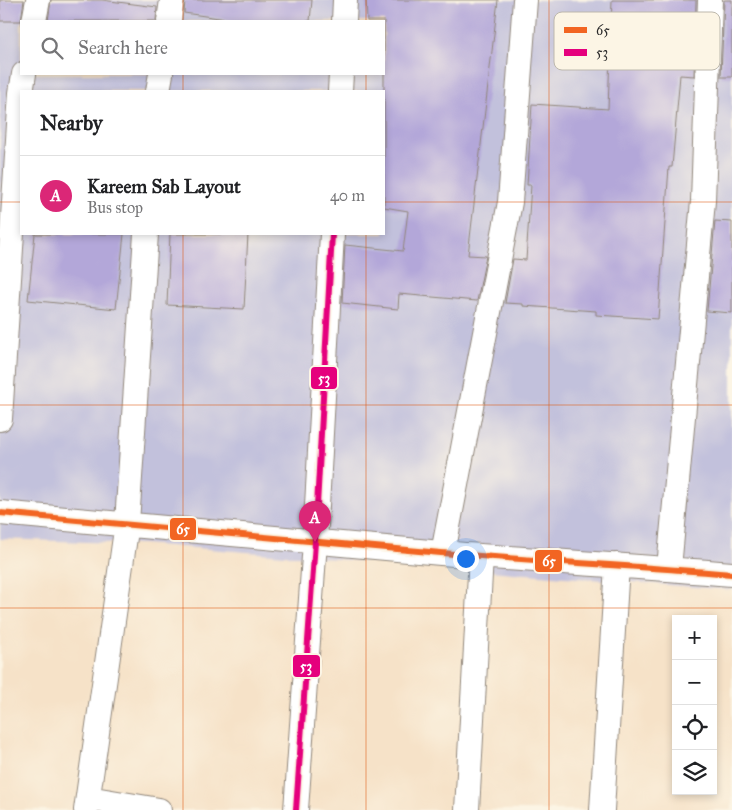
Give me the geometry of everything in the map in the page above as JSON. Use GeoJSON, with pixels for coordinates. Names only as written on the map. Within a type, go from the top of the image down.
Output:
{"type":"FeatureCollection","features":[{"type":"Feature","properties":{"kind":"street"},"geometry":{"type":"LineString","coordinates":[[34,20],[38,0]]}},
{"type":"Feature","properties":{"kind":"street"},"geometry":{"type":"LineString","coordinates":[[168,20],[172,0]]}},
{"type":"Feature","properties":{"kind":"street"},"geometry":{"type":"LineString","coordinates":[[344,20],[345,0]]}},
{"type":"Feature","properties":{"kind":"street"},"geometry":{"type":"LineString","coordinates":[[443,553],[510,202],[525,0]]}},
{"type":"Feature","properties":{"kind":"street"},"geometry":{"type":"LineString","coordinates":[[669,568],[704,201],[708,70]]}},
{"type":"Feature","properties":{"kind":"street"},"geometry":{"type":"LineString","coordinates":[[21,90],[24,75]]}},
{"type":"Feature","properties":{"kind":"street"},"geometry":{"type":"LineString","coordinates":[[158,90],[160,75]]}},
{"type":"Feature","properties":{"kind":"street"},"geometry":{"type":"LineString","coordinates":[[340,90],[341,75]]}},
{"type":"Feature","properties":{"kind":"street"},"geometry":{"type":"LineString","coordinates":[[0,90],[20,93]]}},
{"type":"Feature","properties":{"kind":"street"},"geometry":{"type":"LineString","coordinates":[[0,420],[20,109]]}},
{"type":"Feature","properties":{"kind":"street"},"geometry":{"type":"LineString","coordinates":[[146,235],[127,523],[87,804],[159,810]]}},
{"type":"Feature","properties":{"kind":"street"},"geometry":{"type":"LineString","coordinates":[[296,810],[315,542],[332,235]]}},
{"type":"Feature","properties":{"kind":"street"},"geometry":{"type":"LineString","coordinates":[[0,513],[443,553],[732,574]]}},
{"type":"Feature","properties":{"kind":"street"},"geometry":{"type":"LineString","coordinates":[[468,810],[481,556]]}},
{"type":"Feature","properties":{"kind":"street"},"geometry":{"type":"LineString","coordinates":[[602,810],[616,565]]}},
{"type":"Feature","properties":{"kind":"shaded area"},"geometry":{"type":"Polygon","coordinates":[[[0,0],[732,0],[732,590],[144,544],[0,539],[0,0]]]}},
{"type":"Feature","properties":{"kind":"building"},"geometry":{"type":"Polygon","coordinates":[[[0,0],[24,0],[20,21],[0,21],[0,0]]]}},
{"type":"Feature","properties":{"kind":"building"},"geometry":{"type":"Polygon","coordinates":[[[51,0],[102,0],[157,7],[156,20],[48,20],[51,0]]]}},
{"type":"Feature","properties":{"kind":"building"},"geometry":{"type":"Polygon","coordinates":[[[185,0],[312,0],[310,20],[233,20],[184,13],[185,0]]]}},
{"type":"Feature","properties":{"kind":"building"},"geometry":{"type":"Polygon","coordinates":[[[366,0],[498,0],[468,255],[486,256],[477,301],[399,294],[398,309],[342,303],[345,245],[403,251],[408,211],[385,207],[385,20],[367,20],[366,0]]]}},
{"type":"Feature","properties":{"kind":"building"},"geometry":{"type":"Polygon","coordinates":[[[612,0],[696,0],[696,12],[612,12],[612,0]]]}},
{"type":"Feature","properties":{"kind":"building"},"geometry":{"type":"Polygon","coordinates":[[[724,0],[732,0],[732,77],[721,77],[724,0]]]}},
{"type":"Feature","properties":{"kind":"building"},"geometry":{"type":"Polygon","coordinates":[[[609,70],[694,70],[694,76],[680,75],[672,167],[669,167],[658,319],[596,315],[596,311],[505,303],[513,259],[526,260],[531,185],[527,185],[532,104],[608,109],[609,70]]]}},
{"type":"Feature","properties":{"kind":"building"},"geometry":{"type":"Polygon","coordinates":[[[715,221],[732,222],[732,313],[707,311],[715,221]]]}},
{"type":"Feature","properties":{"kind":"building"},"geometry":{"type":"Polygon","coordinates":[[[35,235],[124,235],[116,309],[28,300],[35,235]]]}},
{"type":"Feature","properties":{"kind":"building"},"geometry":{"type":"Polygon","coordinates":[[[170,235],[248,235],[244,309],[167,305],[170,235]]]}},
{"type":"Feature","properties":{"kind":"transit line","name":"53"},"geometry":{"type":"LineString","coordinates":[[296,810],[315,542],[332,235]]}},
{"type":"Feature","properties":{"kind":"transit line","name":"65"},"geometry":{"type":"LineString","coordinates":[[0,513],[441,553],[732,574]]}},
{"type":"Feature","properties":{"kind":"place","name":"Kareem Sab Layout"},"geometry":{"type":"Point","coordinates":[315,542]}}]}
